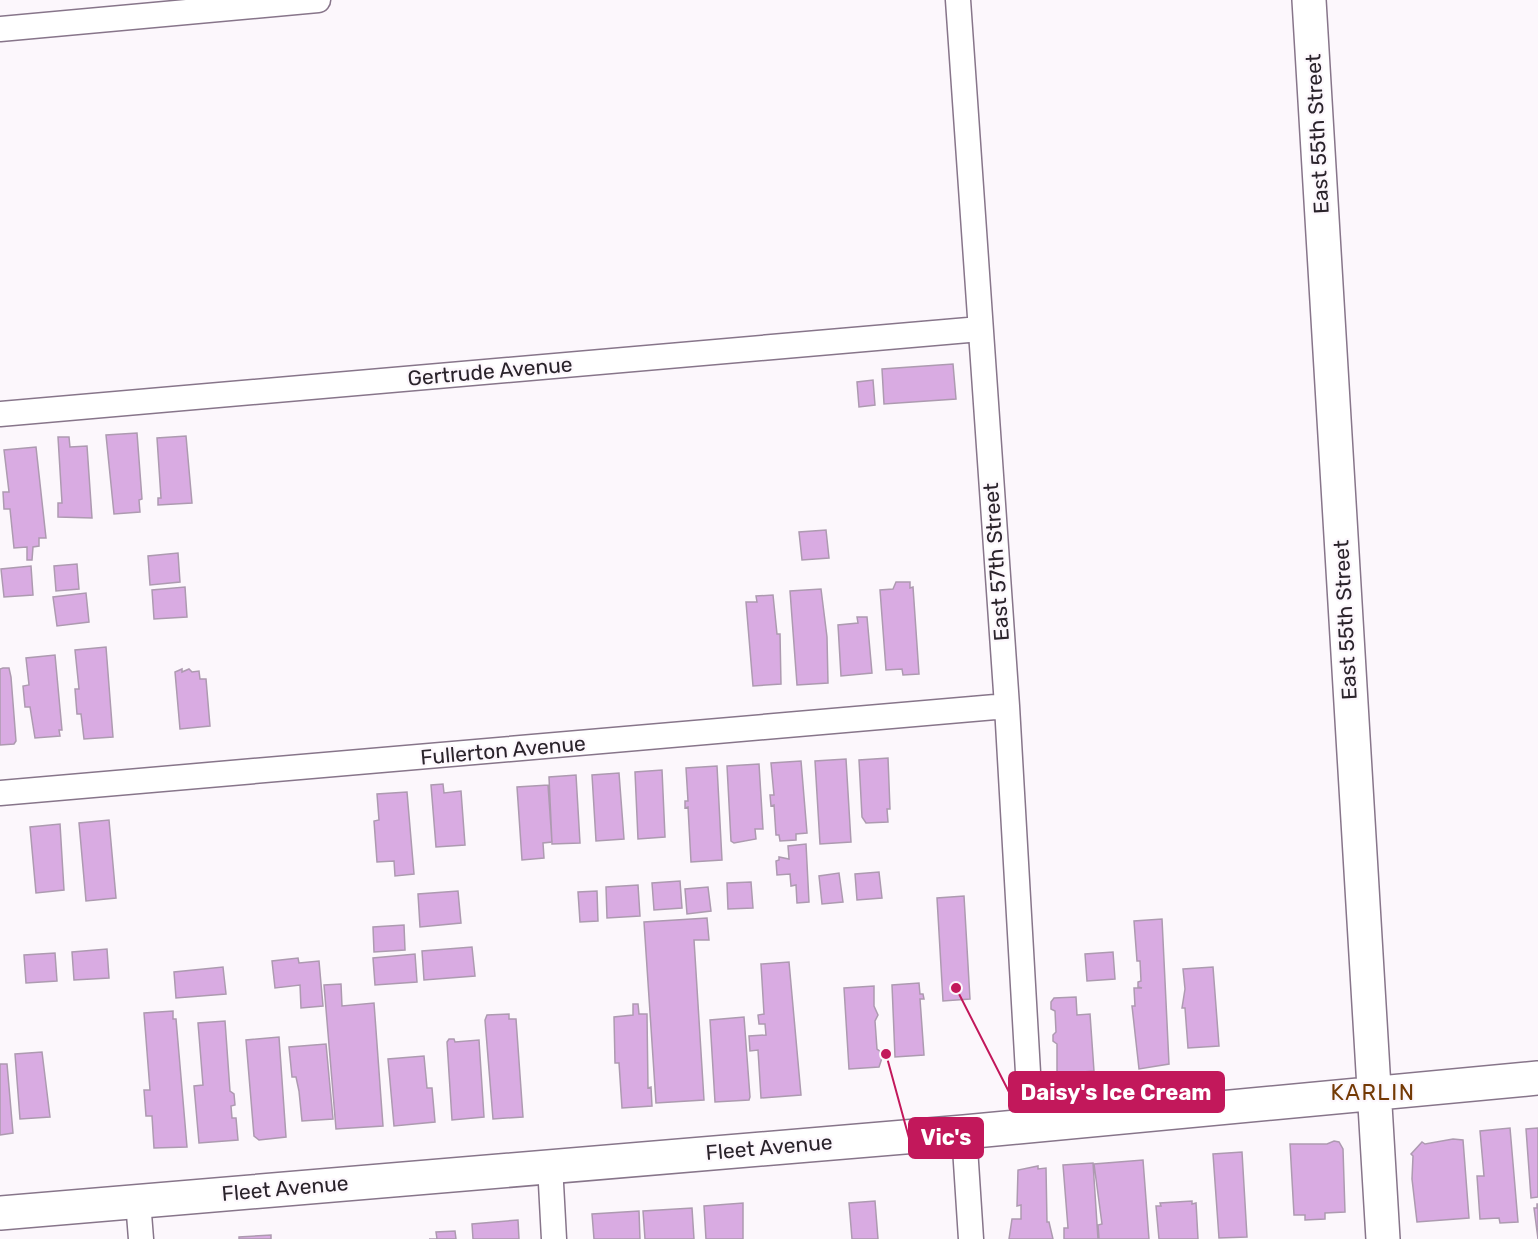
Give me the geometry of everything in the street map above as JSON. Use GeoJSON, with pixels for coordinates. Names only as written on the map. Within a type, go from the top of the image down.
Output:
{"type":"FeatureCollection","features":[{"type":"Feature","properties":{"kind":"street"},"geometry":{"type":"LineString","coordinates":[[0,29],[318,0]]}},
{"type":"Feature","properties":{"kind":"street","name":"East 57th Street"},"geometry":{"type":"LineString","coordinates":[[958,0],[1007,706],[1031,1125]]}},
{"type":"Feature","properties":{"kind":"street","name":"East 55th Street"},"geometry":{"type":"LineString","coordinates":[[1309,0],[1383,1239]]}},
{"type":"Feature","properties":{"kind":"street","name":"Gertrude Avenue"},"geometry":{"type":"LineString","coordinates":[[0,414],[980,329]]}},
{"type":"Feature","properties":{"kind":"street","name":"Fullerton Avenue"},"geometry":{"type":"LineString","coordinates":[[0,793],[1007,706]]}},
{"type":"Feature","properties":{"kind":"street","name":"Fleet Avenue"},"geometry":{"type":"LineString","coordinates":[[0,1213],[964,1132],[1538,1078]]}},
{"type":"Feature","properties":{"kind":"street"},"geometry":{"type":"LineString","coordinates":[[964,1132],[971,1239]]}},
{"type":"Feature","properties":{"kind":"street"},"geometry":{"type":"LineString","coordinates":[[550,1165],[554,1239]]}},
{"type":"Feature","properties":{"kind":"street"},"geometry":{"type":"LineString","coordinates":[[138,1201],[141,1239]]}},
{"type":"Feature","properties":{"kind":"building"},"geometry":{"type":"Polygon","coordinates":[[[953,364],[956,399],[884,404],[882,369],[953,364]]]}},
{"type":"Feature","properties":{"kind":"building"},"geometry":{"type":"Polygon","coordinates":[[[873,380],[875,405],[859,407],[857,382],[873,380]]]}},
{"type":"Feature","properties":{"kind":"building"},"geometry":{"type":"Polygon","coordinates":[[[137,433],[142,499],[139,500],[140,512],[114,514],[106,435],[137,433]]]}},
{"type":"Feature","properties":{"kind":"building"},"geometry":{"type":"Polygon","coordinates":[[[186,436],[192,503],[158,505],[158,498],[161,498],[157,438],[186,436]]]}},
{"type":"Feature","properties":{"kind":"building"},"geometry":{"type":"Polygon","coordinates":[[[58,437],[69,437],[70,447],[87,446],[92,518],[58,517],[58,503],[62,503],[58,437]]]}},
{"type":"Feature","properties":{"kind":"building"},"geometry":{"type":"Polygon","coordinates":[[[36,447],[46,538],[39,538],[39,546],[33,547],[32,560],[27,560],[27,547],[14,548],[10,509],[4,509],[3,492],[9,492],[4,450],[36,447]]]}},
{"type":"Feature","properties":{"kind":"building"},"geometry":{"type":"Polygon","coordinates":[[[826,530],[829,558],[802,560],[799,532],[826,530]]]}},
{"type":"Feature","properties":{"kind":"building"},"geometry":{"type":"Polygon","coordinates":[[[178,553],[180,582],[150,585],[148,556],[178,553]]]}},
{"type":"Feature","properties":{"kind":"building"},"geometry":{"type":"Polygon","coordinates":[[[77,564],[79,589],[56,591],[54,566],[77,564]]]}},
{"type":"Feature","properties":{"kind":"building"},"geometry":{"type":"Polygon","coordinates":[[[31,566],[33,595],[4,597],[1,569],[31,566]]]}},
{"type":"Feature","properties":{"kind":"building"},"geometry":{"type":"Polygon","coordinates":[[[896,582],[910,582],[910,588],[913,587],[919,674],[903,675],[902,669],[886,670],[880,590],[893,589],[896,582]]]}},
{"type":"Feature","properties":{"kind":"building"},"geometry":{"type":"Polygon","coordinates":[[[185,587],[187,617],[154,619],[152,590],[185,587]]]}},
{"type":"Feature","properties":{"kind":"building"},"geometry":{"type":"Polygon","coordinates":[[[821,589],[827,637],[828,683],[797,685],[790,591],[821,589]]]}},
{"type":"Feature","properties":{"kind":"building"},"geometry":{"type":"Polygon","coordinates":[[[86,593],[89,622],[57,626],[53,597],[86,593]]]}},
{"type":"Feature","properties":{"kind":"building"},"geometry":{"type":"Polygon","coordinates":[[[773,595],[777,634],[780,634],[781,684],[753,686],[746,602],[757,602],[756,596],[773,595]]]}},
{"type":"Feature","properties":{"kind":"building"},"geometry":{"type":"Polygon","coordinates":[[[857,617],[867,617],[872,673],[841,676],[838,625],[858,623],[857,617]]]}},
{"type":"Feature","properties":{"kind":"building"},"geometry":{"type":"Polygon","coordinates":[[[106,647],[113,737],[84,739],[81,714],[77,714],[75,689],[79,689],[75,650],[106,647]]]}},
{"type":"Feature","properties":{"kind":"building"},"geometry":{"type":"Polygon","coordinates":[[[55,655],[62,730],[59,730],[60,736],[35,738],[30,707],[25,707],[23,686],[29,685],[26,658],[55,655]]]}},
{"type":"Feature","properties":{"kind":"building"},"geometry":{"type":"Polygon","coordinates":[[[9,668],[11,677],[16,741],[14,744],[0,745],[0,669],[9,668]]]}},
{"type":"Feature","properties":{"kind":"building"},"geometry":{"type":"Polygon","coordinates":[[[182,669],[182,672],[189,669],[192,672],[199,671],[200,679],[206,679],[210,726],[180,729],[175,672],[182,669]]]}},
{"type":"Feature","properties":{"kind":"building"},"geometry":{"type":"Polygon","coordinates":[[[888,758],[890,809],[887,809],[888,822],[866,823],[862,817],[859,760],[888,758]]]}},
{"type":"Feature","properties":{"kind":"building"},"geometry":{"type":"Polygon","coordinates":[[[846,759],[851,842],[820,844],[815,761],[846,759]]]}},
{"type":"Feature","properties":{"kind":"building"},"geometry":{"type":"Polygon","coordinates":[[[801,761],[807,833],[796,834],[796,840],[780,841],[779,835],[776,835],[774,805],[771,806],[770,795],[774,795],[771,763],[801,761]]]}},
{"type":"Feature","properties":{"kind":"building"},"geometry":{"type":"Polygon","coordinates":[[[759,764],[763,829],[755,829],[756,839],[734,843],[731,841],[727,766],[759,764]]]}},
{"type":"Feature","properties":{"kind":"building"},"geometry":{"type":"Polygon","coordinates":[[[717,766],[722,860],[691,862],[688,807],[685,808],[685,801],[688,801],[686,768],[717,766]]]}},
{"type":"Feature","properties":{"kind":"building"},"geometry":{"type":"Polygon","coordinates":[[[662,770],[665,837],[638,839],[635,772],[662,770]]]}},
{"type":"Feature","properties":{"kind":"building"},"geometry":{"type":"Polygon","coordinates":[[[619,773],[624,839],[596,841],[592,775],[619,773]]]}},
{"type":"Feature","properties":{"kind":"building"},"geometry":{"type":"Polygon","coordinates":[[[576,775],[580,843],[552,844],[549,777],[576,775]]]}},
{"type":"Feature","properties":{"kind":"building"},"geometry":{"type":"Polygon","coordinates":[[[443,784],[444,793],[461,791],[465,845],[436,847],[431,785],[443,784]]]}},
{"type":"Feature","properties":{"kind":"building"},"geometry":{"type":"Polygon","coordinates":[[[548,785],[552,842],[543,843],[544,858],[522,860],[517,787],[548,785]]]}},
{"type":"Feature","properties":{"kind":"building"},"geometry":{"type":"Polygon","coordinates":[[[407,792],[414,874],[395,876],[394,861],[377,862],[374,821],[379,820],[377,794],[407,792]]]}},
{"type":"Feature","properties":{"kind":"building"},"geometry":{"type":"Polygon","coordinates":[[[109,820],[116,898],[86,901],[79,823],[109,820]]]}},
{"type":"Feature","properties":{"kind":"building"},"geometry":{"type":"Polygon","coordinates":[[[60,824],[64,890],[36,893],[30,827],[60,824]]]}},
{"type":"Feature","properties":{"kind":"building"},"geometry":{"type":"Polygon","coordinates":[[[806,844],[809,902],[797,903],[796,885],[791,886],[790,874],[777,875],[776,861],[779,857],[789,859],[788,846],[806,844]]]}},
{"type":"Feature","properties":{"kind":"building"},"geometry":{"type":"Polygon","coordinates":[[[879,872],[882,898],[857,900],[855,874],[879,872]]]}},
{"type":"Feature","properties":{"kind":"building"},"geometry":{"type":"Polygon","coordinates":[[[839,873],[843,902],[822,904],[819,876],[839,873]]]}},
{"type":"Feature","properties":{"kind":"building"},"geometry":{"type":"Polygon","coordinates":[[[680,881],[682,908],[654,910],[652,883],[680,881]]]}},
{"type":"Feature","properties":{"kind":"building"},"geometry":{"type":"Polygon","coordinates":[[[751,882],[753,908],[728,909],[727,883],[751,882]]]}},
{"type":"Feature","properties":{"kind":"building"},"geometry":{"type":"Polygon","coordinates":[[[638,885],[640,916],[607,918],[606,887],[638,885]]]}},
{"type":"Feature","properties":{"kind":"building"},"geometry":{"type":"Polygon","coordinates":[[[708,887],[711,911],[687,914],[685,889],[708,887]]]}},
{"type":"Feature","properties":{"kind":"building"},"geometry":{"type":"Polygon","coordinates":[[[458,891],[461,923],[420,927],[418,894],[458,891]]]}},
{"type":"Feature","properties":{"kind":"building"},"geometry":{"type":"Polygon","coordinates":[[[597,891],[598,921],[580,922],[578,892],[597,891]]]}},
{"type":"Feature","properties":{"kind":"building"},"geometry":{"type":"Polygon","coordinates":[[[964,896],[970,999],[943,1001],[937,898],[964,896]]]}},
{"type":"Feature","properties":{"kind":"building"},"geometry":{"type":"Polygon","coordinates":[[[707,918],[709,940],[694,940],[704,1100],[656,1103],[644,922],[707,918]]]}},
{"type":"Feature","properties":{"kind":"building"},"geometry":{"type":"Polygon","coordinates":[[[1162,919],[1169,1064],[1139,1069],[1132,1006],[1135,1006],[1134,988],[1142,988],[1138,987],[1138,982],[1141,981],[1140,961],[1137,961],[1134,921],[1162,919]]]}},
{"type":"Feature","properties":{"kind":"building"},"geometry":{"type":"Polygon","coordinates":[[[404,925],[405,950],[374,952],[373,927],[404,925]]]}},
{"type":"Feature","properties":{"kind":"building"},"geometry":{"type":"Polygon","coordinates":[[[472,947],[475,976],[424,980],[422,951],[472,947]]]}},
{"type":"Feature","properties":{"kind":"building"},"geometry":{"type":"Polygon","coordinates":[[[107,949],[109,978],[74,980],[72,952],[107,949]]]}},
{"type":"Feature","properties":{"kind":"building"},"geometry":{"type":"Polygon","coordinates":[[[1113,952],[1115,979],[1087,981],[1085,954],[1113,952]]]}},
{"type":"Feature","properties":{"kind":"building"},"geometry":{"type":"Polygon","coordinates":[[[55,953],[57,981],[26,983],[24,955],[55,953]]]}},
{"type":"Feature","properties":{"kind":"building"},"geometry":{"type":"Polygon","coordinates":[[[415,954],[417,982],[375,985],[373,958],[415,954]]]}},
{"type":"Feature","properties":{"kind":"building"},"geometry":{"type":"Polygon","coordinates":[[[298,958],[299,963],[319,961],[323,1006],[301,1008],[300,985],[275,988],[272,961],[298,958]]]}},
{"type":"Feature","properties":{"kind":"building"},"geometry":{"type":"Polygon","coordinates":[[[789,962],[801,1095],[761,1098],[758,1050],[750,1051],[749,1036],[766,1035],[765,1024],[759,1024],[758,1015],[764,1014],[761,964],[789,962]]]}},
{"type":"Feature","properties":{"kind":"building"},"geometry":{"type":"Polygon","coordinates":[[[223,967],[226,994],[176,998],[174,972],[223,967]]]}},
{"type":"Feature","properties":{"kind":"building"},"geometry":{"type":"Polygon","coordinates":[[[1213,967],[1219,1046],[1188,1048],[1185,1008],[1182,1008],[1185,989],[1183,969],[1213,967]]]}},
{"type":"Feature","properties":{"kind":"building"},"geometry":{"type":"Polygon","coordinates":[[[919,983],[920,994],[923,994],[924,999],[920,999],[924,1055],[895,1057],[892,985],[919,983]]]}},
{"type":"Feature","properties":{"kind":"building"},"geometry":{"type":"Polygon","coordinates":[[[341,984],[342,1006],[374,1003],[383,1126],[336,1129],[324,985],[341,984]]]}},
{"type":"Feature","properties":{"kind":"building"},"geometry":{"type":"Polygon","coordinates":[[[874,986],[874,1006],[878,1015],[875,1021],[877,1049],[881,1052],[882,1058],[879,1067],[849,1069],[844,988],[874,986]]]}},
{"type":"Feature","properties":{"kind":"building"},"geometry":{"type":"Polygon","coordinates":[[[1076,997],[1077,1015],[1090,1014],[1094,1071],[1060,1074],[1057,1071],[1057,1044],[1053,1041],[1053,1035],[1056,1032],[1055,1011],[1051,1009],[1051,1002],[1054,998],[1076,997]]]}},
{"type":"Feature","properties":{"kind":"building"},"geometry":{"type":"Polygon","coordinates":[[[633,1004],[638,1004],[639,1014],[647,1014],[648,1088],[651,1087],[652,1106],[622,1108],[619,1063],[615,1063],[614,1017],[633,1015],[633,1004]]]}},
{"type":"Feature","properties":{"kind":"building"},"geometry":{"type":"Polygon","coordinates":[[[173,1011],[173,1019],[176,1019],[187,1147],[154,1148],[152,1116],[146,1116],[144,1090],[150,1090],[144,1013],[173,1011]]]}},
{"type":"Feature","properties":{"kind":"building"},"geometry":{"type":"Polygon","coordinates":[[[509,1014],[509,1019],[516,1019],[523,1117],[493,1119],[485,1020],[487,1015],[509,1014]]]}},
{"type":"Feature","properties":{"kind":"building"},"geometry":{"type":"Polygon","coordinates":[[[744,1017],[749,1100],[715,1102],[710,1020],[744,1017]]]}},
{"type":"Feature","properties":{"kind":"building"},"geometry":{"type":"Polygon","coordinates":[[[225,1021],[230,1091],[234,1094],[235,1105],[231,1106],[232,1118],[236,1118],[238,1140],[199,1143],[194,1086],[203,1085],[198,1023],[225,1021]]]}},
{"type":"Feature","properties":{"kind":"building"},"geometry":{"type":"Polygon","coordinates":[[[279,1037],[286,1137],[259,1140],[254,1136],[246,1040],[279,1037]]]}},
{"type":"Feature","properties":{"kind":"building"},"geometry":{"type":"Polygon","coordinates":[[[449,1039],[454,1039],[455,1042],[479,1040],[484,1117],[452,1120],[447,1042],[449,1039]]]}},
{"type":"Feature","properties":{"kind":"building"},"geometry":{"type":"Polygon","coordinates":[[[326,1044],[333,1119],[302,1121],[296,1077],[292,1077],[289,1047],[326,1044]]]}},
{"type":"Feature","properties":{"kind":"building"},"geometry":{"type":"Polygon","coordinates":[[[42,1052],[50,1117],[20,1119],[15,1054],[42,1052]]]}},
{"type":"Feature","properties":{"kind":"building"},"geometry":{"type":"Polygon","coordinates":[[[424,1056],[427,1088],[432,1088],[435,1122],[394,1126],[388,1059],[424,1056]]]}},
{"type":"Feature","properties":{"kind":"building"},"geometry":{"type":"Polygon","coordinates":[[[0,1064],[7,1064],[13,1133],[0,1135],[0,1064]]]}},
{"type":"Feature","properties":{"kind":"building"},"geometry":{"type":"Polygon","coordinates":[[[1510,1128],[1518,1222],[1500,1223],[1499,1218],[1480,1219],[1477,1176],[1484,1176],[1480,1131],[1510,1128]]]}},
{"type":"Feature","properties":{"kind":"building"},"geometry":{"type":"Polygon","coordinates":[[[1538,1128],[1538,1197],[1531,1198],[1526,1129],[1538,1128]]]}},
{"type":"Feature","properties":{"kind":"building"},"geometry":{"type":"Polygon","coordinates":[[[1453,1139],[1463,1140],[1469,1218],[1417,1222],[1412,1179],[1413,1156],[1411,1154],[1422,1142],[1425,1144],[1453,1139]]]}},
{"type":"Feature","properties":{"kind":"building"},"geometry":{"type":"Polygon","coordinates":[[[1334,1141],[1339,1142],[1343,1149],[1345,1212],[1325,1213],[1325,1219],[1305,1220],[1305,1215],[1294,1215],[1290,1144],[1327,1144],[1334,1141]]]}},
{"type":"Feature","properties":{"kind":"building"},"geometry":{"type":"Polygon","coordinates":[[[1242,1152],[1247,1237],[1219,1238],[1213,1154],[1242,1152]]]}},
{"type":"Feature","properties":{"kind":"building"},"geometry":{"type":"Polygon","coordinates":[[[1143,1160],[1149,1239],[1099,1239],[1098,1225],[1102,1224],[1094,1164],[1143,1160]]]}},
{"type":"Feature","properties":{"kind":"building"},"geometry":{"type":"Polygon","coordinates":[[[1093,1163],[1098,1239],[1064,1239],[1064,1228],[1068,1228],[1063,1165],[1093,1163]]]}},
{"type":"Feature","properties":{"kind":"building"},"geometry":{"type":"Polygon","coordinates":[[[1038,1166],[1038,1169],[1046,1168],[1047,1222],[1049,1222],[1053,1239],[1009,1239],[1012,1219],[1021,1219],[1021,1205],[1017,1206],[1018,1170],[1038,1166]]]}},
{"type":"Feature","properties":{"kind":"building"},"geometry":{"type":"Polygon","coordinates":[[[875,1201],[878,1239],[852,1239],[849,1203],[875,1201]]]}},
{"type":"Feature","properties":{"kind":"building"},"geometry":{"type":"Polygon","coordinates":[[[1192,1201],[1192,1204],[1196,1203],[1198,1239],[1159,1239],[1156,1206],[1161,1206],[1160,1203],[1192,1201]]]}},
{"type":"Feature","properties":{"kind":"building"},"geometry":{"type":"Polygon","coordinates":[[[743,1203],[743,1239],[706,1239],[704,1206],[743,1203]]]}},
{"type":"Feature","properties":{"kind":"building"},"geometry":{"type":"Polygon","coordinates":[[[1537,1204],[1538,1239],[1534,1208],[1537,1208],[1537,1204]]]}},
{"type":"Feature","properties":{"kind":"building"},"geometry":{"type":"Polygon","coordinates":[[[692,1208],[694,1239],[645,1239],[643,1211],[692,1208]]]}},
{"type":"Feature","properties":{"kind":"building"},"geometry":{"type":"Polygon","coordinates":[[[639,1211],[640,1239],[594,1239],[592,1214],[639,1211]]]}},
{"type":"Feature","properties":{"kind":"building"},"geometry":{"type":"Polygon","coordinates":[[[518,1220],[519,1239],[473,1239],[472,1224],[518,1220]]]}},
{"type":"Feature","properties":{"kind":"building"},"geometry":{"type":"Polygon","coordinates":[[[455,1231],[456,1239],[437,1239],[436,1232],[455,1231]]]}},
{"type":"Feature","properties":{"kind":"building"},"geometry":{"type":"Polygon","coordinates":[[[271,1235],[271,1239],[239,1239],[239,1237],[271,1235]]]}},
{"type":"Feature","properties":{"kind":"place","name":"Daisy's Ice Cream"},"geometry":{"type":"Point","coordinates":[956,988]}},
{"type":"Feature","properties":{"kind":"place","name":"Vic's"},"geometry":{"type":"Point","coordinates":[886,1054]}},
{"type":"Feature","properties":{"kind":"district","name":"KARLIN"},"geometry":{"type":"Point","coordinates":[1373,1092]}}]}
